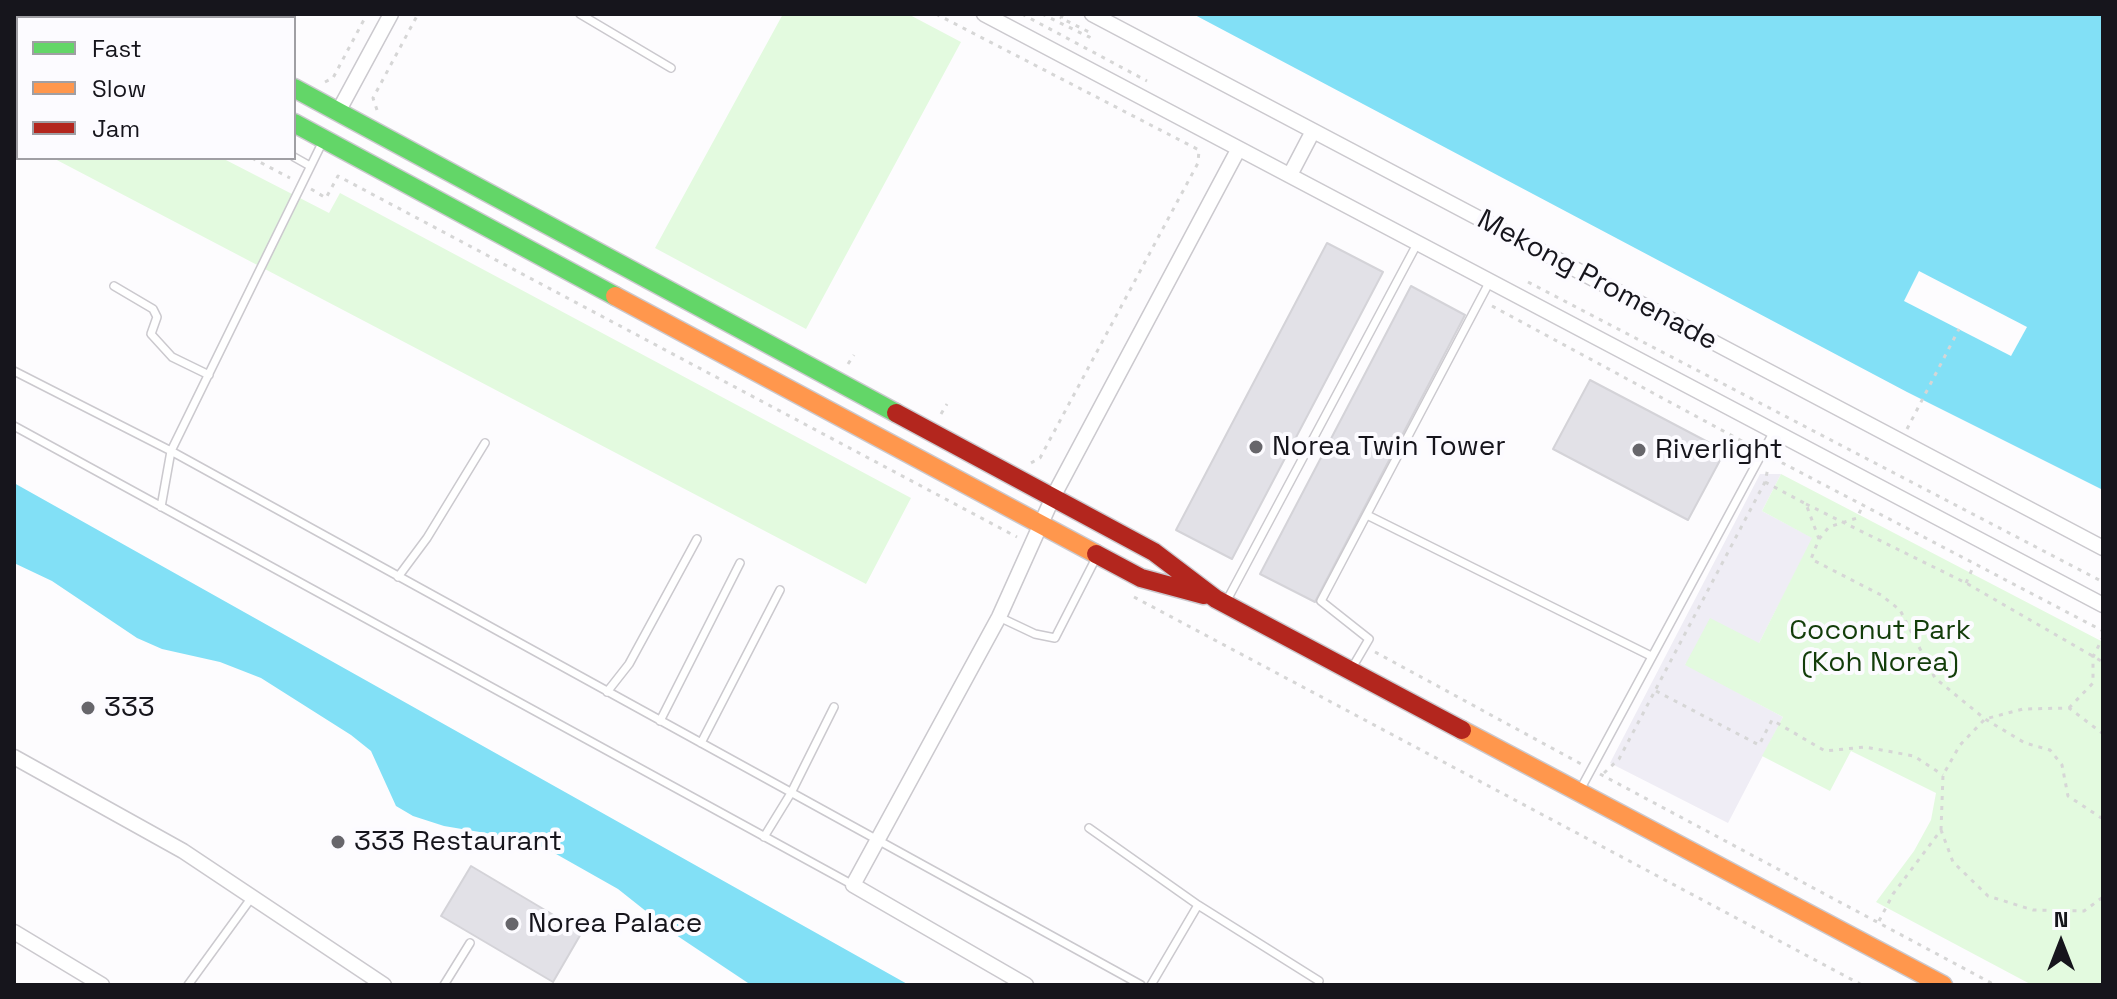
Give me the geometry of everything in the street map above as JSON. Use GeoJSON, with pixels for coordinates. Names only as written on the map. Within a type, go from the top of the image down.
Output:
{"type":"FeatureCollection","features":[{"type":"Feature","properties":{"kind":"main road"},"geometry":{"type":"LineString","coordinates":[[296,89],[1154,552],[1221,601],[1943,985]]}},
{"type":"Feature","properties":{"kind":"main road"},"geometry":{"type":"LineString","coordinates":[[296,124],[1141,578],[1221,601]]}},
{"type":"Feature","properties":{"kind":"street"},"geometry":{"type":"LineString","coordinates":[[338,112],[391,14]]}},
{"type":"Feature","properties":{"kind":"street"},"geometry":{"type":"LineString","coordinates":[[984,14],[2103,605]]}},
{"type":"Feature","properties":{"kind":"street","name":"Mekong Promenade"},"geometry":{"type":"LineString","coordinates":[[1092,14],[2103,548]]}},
{"type":"Feature","properties":{"kind":"street"},"geometry":{"type":"LineString","coordinates":[[1290,175],[1313,131]]}},
{"type":"Feature","properties":{"kind":"street"},"geometry":{"type":"LineString","coordinates":[[1026,985],[853,885],[876,837],[999,617],[1053,497],[1238,150]]}},
{"type":"Feature","properties":{"kind":"street"},"geometry":{"type":"LineString","coordinates":[[14,757],[183,851],[384,985]]}},
{"type":"Feature","properties":{"kind":"street"},"geometry":{"type":"LineString","coordinates":[[14,932],[102,985]]}},
{"type":"Feature","properties":{"kind":"street"},"geometry":{"type":"LineString","coordinates":[[68,985],[77,970]]}},
{"type":"Feature","properties":{"kind":"lane"},"geometry":{"type":"LineString","coordinates":[[586,15],[671,68]]}},
{"type":"Feature","properties":{"kind":"lane"},"geometry":{"type":"LineString","coordinates":[[161,507],[171,451],[324,140]]}},
{"type":"Feature","properties":{"kind":"lane"},"geometry":{"type":"LineString","coordinates":[[296,158],[310,166]]}},
{"type":"Feature","properties":{"kind":"lane"},"geometry":{"type":"LineString","coordinates":[[1221,601],[1417,244]]}},
{"type":"Feature","properties":{"kind":"lane"},"geometry":{"type":"LineString","coordinates":[[1351,670],[1369,639],[1321,601],[1490,281]]}},
{"type":"Feature","properties":{"kind":"lane"},"geometry":{"type":"LineString","coordinates":[[114,286],[153,309],[157,317],[151,334],[172,357],[209,375]]}},
{"type":"Feature","properties":{"kind":"lane"},"geometry":{"type":"LineString","coordinates":[[14,371],[171,451],[1141,985]]}},
{"type":"Feature","properties":{"kind":"lane"},"geometry":{"type":"LineString","coordinates":[[14,426],[853,885]]}},
{"type":"Feature","properties":{"kind":"lane"},"geometry":{"type":"LineString","coordinates":[[1580,791],[1773,433]]}},
{"type":"Feature","properties":{"kind":"lane"},"geometry":{"type":"LineString","coordinates":[[398,577],[427,538],[485,443]]}},
{"type":"Feature","properties":{"kind":"lane"},"geometry":{"type":"LineString","coordinates":[[1367,515],[1651,656]]}},
{"type":"Feature","properties":{"kind":"lane"},"geometry":{"type":"LineString","coordinates":[[607,692],[629,664],[697,539]]}},
{"type":"Feature","properties":{"kind":"lane"},"geometry":{"type":"LineString","coordinates":[[999,617],[1035,634],[1055,638],[1098,555]]}},
{"type":"Feature","properties":{"kind":"lane"},"geometry":{"type":"LineString","coordinates":[[660,721],[740,563]]}},
{"type":"Feature","properties":{"kind":"lane"},"geometry":{"type":"LineString","coordinates":[[701,743],[780,590]]}},
{"type":"Feature","properties":{"kind":"lane"},"geometry":{"type":"LineString","coordinates":[[764,837],[791,793],[834,707]]}},
{"type":"Feature","properties":{"kind":"lane"},"geometry":{"type":"LineString","coordinates":[[1089,828],[1198,905],[1319,981]]}},
{"type":"Feature","properties":{"kind":"lane"},"geometry":{"type":"LineString","coordinates":[[188,985],[253,895]]}},
{"type":"Feature","properties":{"kind":"lane"},"geometry":{"type":"LineString","coordinates":[[1151,985],[1198,905]]}},
{"type":"Feature","properties":{"kind":"lane"},"geometry":{"type":"LineString","coordinates":[[444,985],[470,943]]}},
{"type":"Feature","properties":{"kind":"path"},"geometry":{"type":"LineString","coordinates":[[315,76],[325,82],[333,78],[367,14]]}},
{"type":"Feature","properties":{"kind":"path"},"geometry":{"type":"LineString","coordinates":[[390,117],[376,109],[373,98],[418,14]]}},
{"type":"Feature","properties":{"kind":"path"},"geometry":{"type":"LineString","coordinates":[[936,14],[1199,150],[1198,163],[1040,458],[1026,466]]}},
{"type":"Feature","properties":{"kind":"path"},"geometry":{"type":"LineString","coordinates":[[1022,14],[1160,88]]}},
{"type":"Feature","properties":{"kind":"path"},"geometry":{"type":"LineString","coordinates":[[1035,21],[1040,14],[1089,37],[1091,33],[1061,18],[1063,14]]}},
{"type":"Feature","properties":{"kind":"path"},"geometry":{"type":"LineString","coordinates":[[256,160],[326,198],[338,176],[1030,543]]}},
{"type":"Feature","properties":{"kind":"path"},"geometry":{"type":"LineString","coordinates":[[1523,280],[2103,582]]}},
{"type":"Feature","properties":{"kind":"path"},"geometry":{"type":"LineString","coordinates":[[1480,300],[1763,452]]}},
{"type":"Feature","properties":{"kind":"path"},"geometry":{"type":"LineString","coordinates":[[1900,442],[1959,329]]}},
{"type":"Feature","properties":{"kind":"path"},"geometry":{"type":"LineString","coordinates":[[846,367],[854,355]]}},
{"type":"Feature","properties":{"kind":"path"},"geometry":{"type":"LineString","coordinates":[[939,418],[947,404]]}},
{"type":"Feature","properties":{"kind":"path"},"geometry":{"type":"LineString","coordinates":[[1602,775],[1619,759],[1656,691],[1765,482],[1771,456],[2103,631]]}},
{"type":"Feature","properties":{"kind":"path"},"geometry":{"type":"LineString","coordinates":[[1765,482],[1966,583],[2103,662]]}},
{"type":"Feature","properties":{"kind":"path"},"geometry":{"type":"LineString","coordinates":[[1806,504],[1819,539]]}},
{"type":"Feature","properties":{"kind":"path"},"geometry":{"type":"LineString","coordinates":[[1863,505],[1857,518],[1829,527],[1819,539],[1811,559],[1881,595],[1900,610],[1935,678],[1985,719],[2025,743],[2050,750],[2062,765],[2068,796],[2103,819]]}},
{"type":"Feature","properties":{"kind":"path"},"geometry":{"type":"LineString","coordinates":[[1966,583],[1975,563]]}},
{"type":"Feature","properties":{"kind":"path"},"geometry":{"type":"LineString","coordinates":[[1131,596],[1862,985]]}},
{"type":"Feature","properties":{"kind":"path"},"geometry":{"type":"LineString","coordinates":[[2069,708],[2093,683],[2093,657],[2103,637]]}},
{"type":"Feature","properties":{"kind":"path"},"geometry":{"type":"LineString","coordinates":[[1364,646],[1995,985]]}},
{"type":"Feature","properties":{"kind":"path"},"geometry":{"type":"LineString","coordinates":[[2102,734],[2103,686]]}},
{"type":"Feature","properties":{"kind":"path"},"geometry":{"type":"LineString","coordinates":[[1656,691],[1759,745],[1772,720],[1825,751],[1865,747],[1914,756],[1943,775]]}},
{"type":"Feature","properties":{"kind":"path"},"geometry":{"type":"LineString","coordinates":[[2102,734],[2069,708],[2023,709],[1985,719],[1960,745],[1943,775],[1941,830],[1953,862],[1988,896],[2033,910],[2084,911],[2103,897]]}},
{"type":"Feature","properties":{"kind":"path"},"geometry":{"type":"LineString","coordinates":[[1879,921],[1893,894],[1941,830]]}},
{"type":"Feature","properties":{"kind":"shaded area"},"geometry":{"type":"Polygon","coordinates":[[[1760,474],[1781,474],[1762,511],[1813,538],[1759,643],[1685,664],[1783,717],[1728,823],[1610,763],[1760,474]]]}},
{"type":"Feature","properties":{"kind":"green space"},"geometry":{"type":"Polygon","coordinates":[[[220,14],[290,14],[288,16],[220,14]]]}},
{"type":"Feature","properties":{"kind":"green space"},"geometry":{"type":"Polygon","coordinates":[[[783,14],[908,14],[961,42],[806,329],[655,248],[783,14]]]}},
{"type":"Feature","properties":{"kind":"green space"},"geometry":{"type":"Polygon","coordinates":[[[57,160],[226,160],[329,213],[340,193],[911,498],[866,584],[57,160]]]}},
{"type":"Feature","properties":{"kind":"green space","name":"Coconut Park (Koh Norea)"},"geometry":{"type":"Polygon","coordinates":[[[1781,474],[2103,642],[2103,985],[2032,985],[1876,902],[1914,851],[1931,820],[1936,793],[1851,751],[1830,791],[1762,756],[1783,717],[1685,665],[1710,618],[1759,643],[1812,538],[1762,511],[1781,474]]]}},
{"type":"Feature","properties":{"kind":"water"},"geometry":{"type":"Polygon","coordinates":[[[1193,14],[2103,14],[2103,490],[1907,392],[1193,14]]]}},
{"type":"Feature","properties":{"kind":"water"},"geometry":{"type":"Polygon","coordinates":[[[14,483],[909,985],[751,985],[676,935],[618,889],[549,850],[521,839],[444,826],[413,816],[396,806],[371,751],[351,735],[261,678],[220,662],[162,649],[137,638],[52,581],[14,563],[14,483]]]}},
{"type":"Feature","properties":{"kind":"pier"},"geometry":{"type":"Polygon","coordinates":[[[1919,271],[2027,327],[2011,356],[1904,301],[1919,271]]]}},
{"type":"Feature","properties":{"kind":"building","name":"Norea Twin Tower"},"geometry":{"type":"Polygon","coordinates":[[[1327,243],[1383,272],[1232,559],[1176,530],[1327,243]]]}},
{"type":"Feature","properties":{"kind":"building"},"geometry":{"type":"Polygon","coordinates":[[[1411,286],[1465,315],[1315,602],[1260,574],[1411,286]]]}},
{"type":"Feature","properties":{"kind":"building","name":"Riverlight"},"geometry":{"type":"Polygon","coordinates":[[[1590,380],[1725,451],[1688,520],[1553,449],[1590,380]]]}},
{"type":"Feature","properties":{"kind":"building","name":"Norea Palace"},"geometry":{"type":"Polygon","coordinates":[[[471,866],[582,932],[553,982],[441,916],[471,866]]]}},
{"type":"Feature","properties":{"kind":"traffic: fast"},"geometry":{"type":"LineString","coordinates":[[296,89],[896,413]]}},
{"type":"Feature","properties":{"kind":"traffic: fast"},"geometry":{"type":"LineString","coordinates":[[296,124],[615,296]]}},
{"type":"Feature","properties":{"kind":"traffic: slow"},"geometry":{"type":"LineString","coordinates":[[615,296],[1096,554]]}},
{"type":"Feature","properties":{"kind":"traffic: slow"},"geometry":{"type":"LineString","coordinates":[[1462,730],[1943,985]]}},
{"type":"Feature","properties":{"kind":"traffic: jam"},"geometry":{"type":"LineString","coordinates":[[90,14],[94,16]]}},
{"type":"Feature","properties":{"kind":"traffic: jam"},"geometry":{"type":"LineString","coordinates":[[157,14],[161,16]]}},
{"type":"Feature","properties":{"kind":"traffic: jam"},"geometry":{"type":"LineString","coordinates":[[896,413],[1154,552],[1216,599],[1462,730]]}},
{"type":"Feature","properties":{"kind":"traffic: jam"},"geometry":{"type":"LineString","coordinates":[[1096,554],[1141,578],[1204,595]]}},
{"type":"Feature","properties":{"kind":"place","name":"Norea Twin Tower"},"geometry":{"type":"Point","coordinates":[1256,447]}},
{"type":"Feature","properties":{"kind":"place","name":"Riverlight"},"geometry":{"type":"Point","coordinates":[1639,450]}},
{"type":"Feature","properties":{"kind":"place","name":"333"},"geometry":{"type":"Point","coordinates":[88,708]}},
{"type":"Feature","properties":{"kind":"place","name":"333 Restaurant"},"geometry":{"type":"Point","coordinates":[338,842]}},
{"type":"Feature","properties":{"kind":"place","name":"Norea Palace"},"geometry":{"type":"Point","coordinates":[512,924]}}]}
